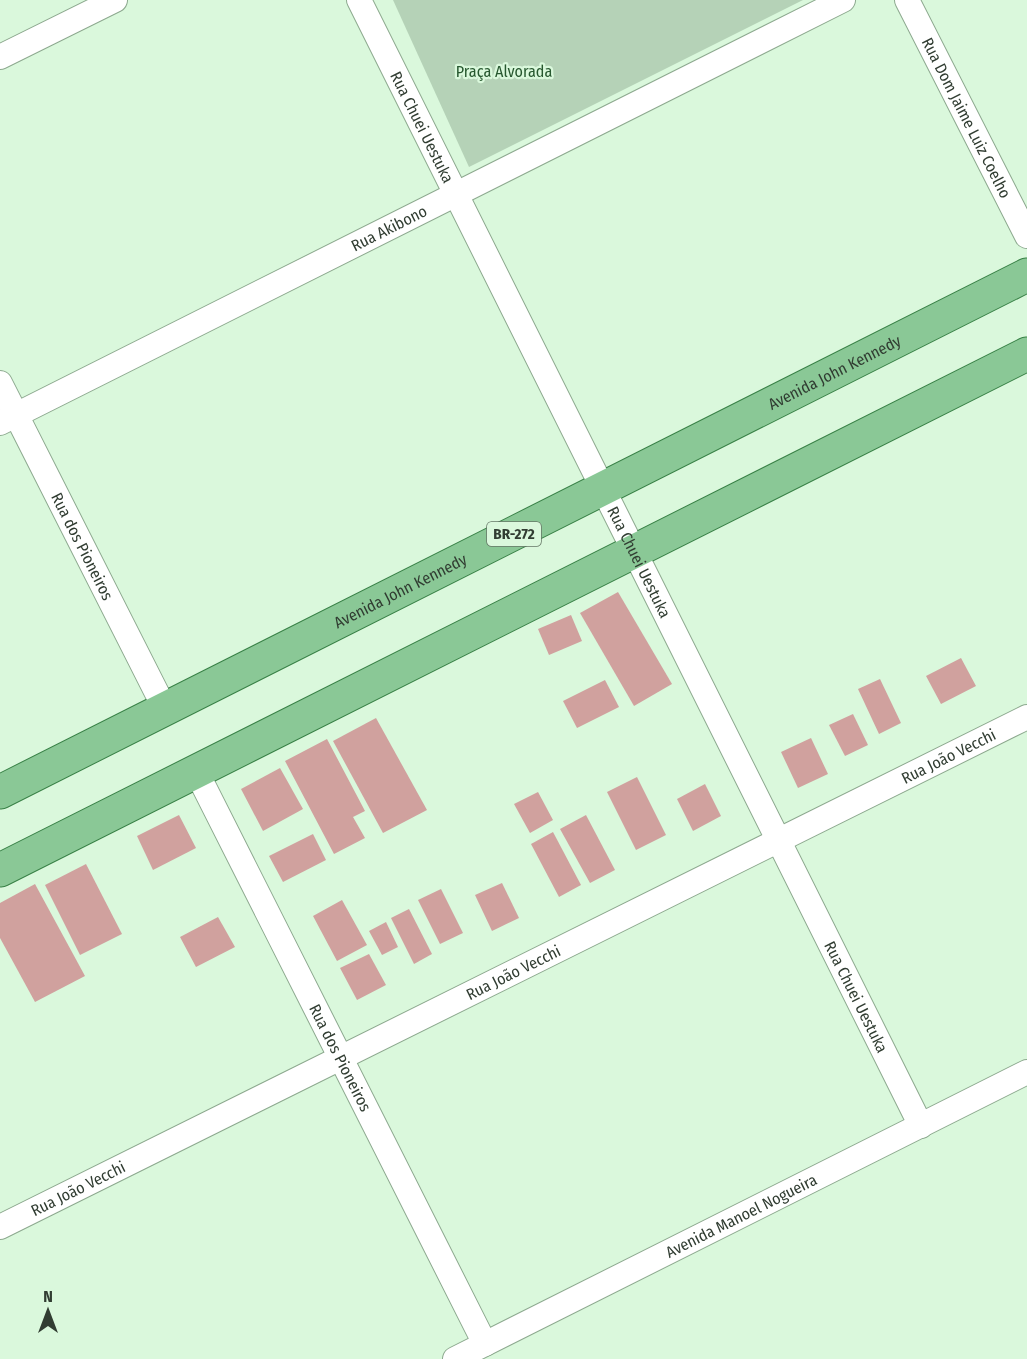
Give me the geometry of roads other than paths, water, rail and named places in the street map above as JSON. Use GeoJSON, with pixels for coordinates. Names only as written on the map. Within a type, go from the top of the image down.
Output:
{"type":"FeatureCollection","features":[{"type":"Feature","properties":{"kind":"main road","name":"Avenida John Kennedy"},"geometry":{"type":"LineString","coordinates":[[0,792],[1027,275]]}},
{"type":"Feature","properties":{"kind":"main road"},"geometry":{"type":"LineString","coordinates":[[0,870],[1027,354]]}},
{"type":"Feature","properties":{"kind":"street"},"geometry":{"type":"LineString","coordinates":[[0,57],[115,0]]}},
{"type":"Feature","properties":{"kind":"street","name":"Rua Chuei Uestuka"},"geometry":{"type":"LineString","coordinates":[[359,0],[921,1126]]}},
{"type":"Feature","properties":{"kind":"street","name":"Rua Akibono"},"geometry":{"type":"LineString","coordinates":[[8,419],[843,0]]}},
{"type":"Feature","properties":{"kind":"street","name":"Rua Dom Jaime Luiz Coelho"},"geometry":{"type":"LineString","coordinates":[[907,0],[1027,236]]}},
{"type":"Feature","properties":{"kind":"street","name":"Rua dos Pioneiros"},"geometry":{"type":"LineString","coordinates":[[0,383],[8,419],[165,709]]}},
{"type":"Feature","properties":{"kind":"street","name":"Rua João Vecchi"},"geometry":{"type":"LineString","coordinates":[[0,1227],[1027,717]]}},
{"type":"Feature","properties":{"kind":"street","name":"Rua dos Pioneiros"},"geometry":{"type":"LineString","coordinates":[[196,771],[485,1344]]}},
{"type":"Feature","properties":{"kind":"street","name":"Avenida Manoel Nogueira"},"geometry":{"type":"LineString","coordinates":[[455,1359],[1027,1072]]}},
{"type":"Feature","properties":{"kind":"park label","name":"Praça Alvorada"},"geometry":{"type":"Point","coordinates":[504,71]}}]}
